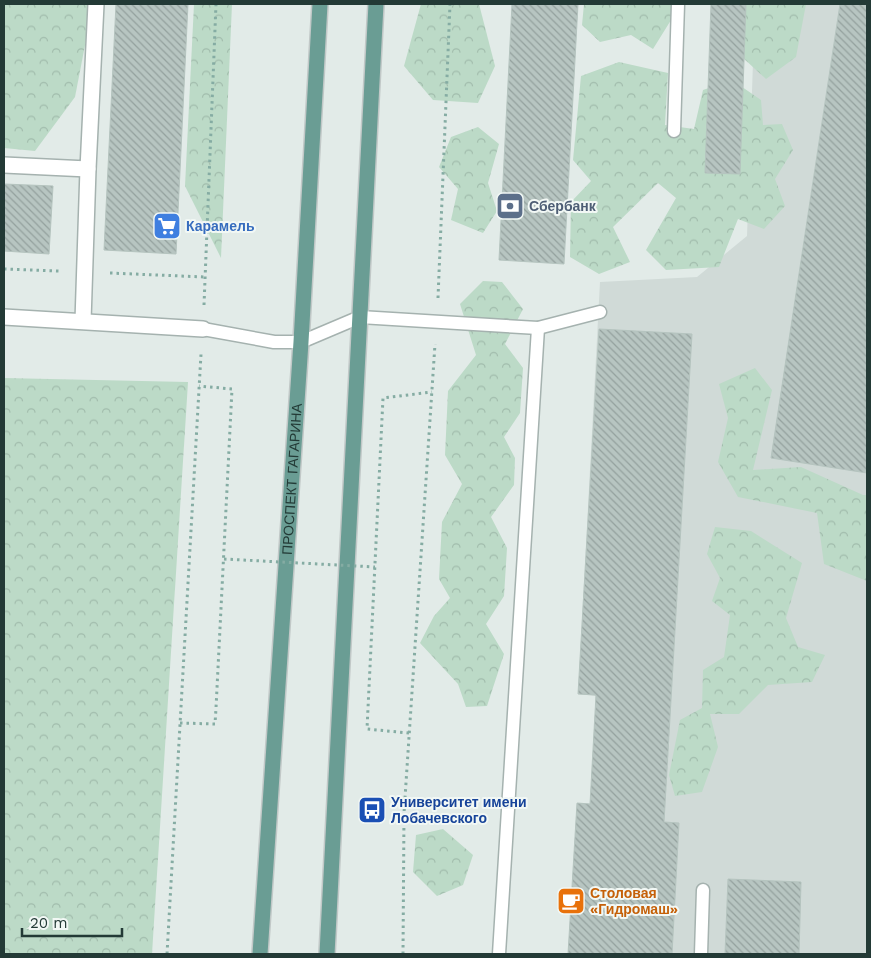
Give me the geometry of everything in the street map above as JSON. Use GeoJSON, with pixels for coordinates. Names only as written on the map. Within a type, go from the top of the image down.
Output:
{"type":"FeatureCollection","features":[{"type":"Feature","properties":{"kind":"main road","name":"ПРОСПЕКТ ГАГАРИНА"},"geometry":{"type":"LineString","coordinates":[[260,954],[301,342],[320,4]]}},
{"type":"Feature","properties":{"kind":"main road"},"geometry":{"type":"LineString","coordinates":[[327,954],[376,4]]}},
{"type":"Feature","properties":{"kind":"street"},"geometry":{"type":"LineString","coordinates":[[83,321],[96,4]]}},
{"type":"Feature","properties":{"kind":"street"},"geometry":{"type":"LineString","coordinates":[[4,165],[88,169]]}},
{"type":"Feature","properties":{"kind":"street"},"geometry":{"type":"LineString","coordinates":[[4,317],[203,329]]}},
{"type":"Feature","properties":{"kind":"lane"},"geometry":{"type":"LineString","coordinates":[[674,131],[678,4]]}},
{"type":"Feature","properties":{"kind":"lane"},"geometry":{"type":"LineString","coordinates":[[203,329],[274,342],[301,342],[360,317],[538,328],[600,312]]}},
{"type":"Feature","properties":{"kind":"lane"},"geometry":{"type":"LineString","coordinates":[[499,954],[538,328]]}},
{"type":"Feature","properties":{"kind":"lane"},"geometry":{"type":"LineString","coordinates":[[701,954],[703,890]]}},
{"type":"Feature","properties":{"kind":"path"},"geometry":{"type":"LineString","coordinates":[[166,954],[203,329],[216,4]]}},
{"type":"Feature","properties":{"kind":"path"},"geometry":{"type":"LineString","coordinates":[[403,954],[404,814],[436,322],[450,4]]}},
{"type":"Feature","properties":{"kind":"path"},"geometry":{"type":"LineString","coordinates":[[180,723],[215,724],[216,708],[232,389],[199,386]]}},
{"type":"Feature","properties":{"kind":"path"},"geometry":{"type":"LineString","coordinates":[[409,733],[367,729],[383,398],[432,392]]}},
{"type":"Feature","properties":{"kind":"path"},"geometry":{"type":"LineString","coordinates":[[224,559],[375,567]]}},
{"type":"Feature","properties":{"kind":"shaded area"},"geometry":{"type":"Polygon","coordinates":[[[755,4],[867,4],[867,954],[568,954],[577,803],[590,804],[596,696],[578,694],[600,282],[697,277],[747,236],[755,4]]]}},
{"type":"Feature","properties":{"kind":"green space"},"geometry":{"type":"Polygon","coordinates":[[[4,4],[93,4],[75,97],[35,151],[4,148],[4,4]]]}},
{"type":"Feature","properties":{"kind":"green space"},"geometry":{"type":"Polygon","coordinates":[[[194,4],[232,4],[221,258],[185,186],[194,4]]]}},
{"type":"Feature","properties":{"kind":"green space"},"geometry":{"type":"Polygon","coordinates":[[[421,4],[479,4],[495,66],[478,103],[433,100],[404,66],[421,4]]]}},
{"type":"Feature","properties":{"kind":"green space"},"geometry":{"type":"Polygon","coordinates":[[[584,4],[681,4],[653,49],[631,35],[600,42],[582,25],[584,4]]]}},
{"type":"Feature","properties":{"kind":"green space"},"geometry":{"type":"Polygon","coordinates":[[[735,4],[806,4],[796,57],[766,79],[729,45],[735,4]]]}},
{"type":"Feature","properties":{"kind":"green space"},"geometry":{"type":"Polygon","coordinates":[[[619,62],[668,73],[665,125],[694,129],[703,90],[732,80],[761,100],[763,125],[782,124],[793,150],[775,179],[785,206],[764,229],[738,219],[719,267],[666,270],[646,250],[676,198],[658,183],[613,227],[630,262],[599,274],[570,257],[571,202],[591,181],[573,160],[581,76],[619,62]]]}},
{"type":"Feature","properties":{"kind":"green space"},"geometry":{"type":"Polygon","coordinates":[[[478,127],[499,144],[488,183],[497,211],[483,233],[451,220],[458,189],[439,167],[451,137],[478,127]]]}},
{"type":"Feature","properties":{"kind":"green space"},"geometry":{"type":"Polygon","coordinates":[[[483,281],[502,282],[523,309],[505,344],[523,368],[520,413],[504,437],[515,458],[514,485],[491,517],[507,548],[504,596],[486,624],[504,654],[487,706],[466,707],[458,684],[420,643],[434,616],[450,598],[439,579],[442,522],[462,484],[445,455],[448,391],[476,355],[460,304],[483,281]]]}},
{"type":"Feature","properties":{"kind":"green space"},"geometry":{"type":"Polygon","coordinates":[[[755,368],[772,390],[753,470],[801,467],[863,495],[867,495],[867,581],[824,564],[817,513],[738,497],[718,462],[728,418],[719,384],[755,368]]]}},
{"type":"Feature","properties":{"kind":"green space"},"geometry":{"type":"Polygon","coordinates":[[[4,378],[188,382],[152,954],[4,954],[4,378]]]}},
{"type":"Feature","properties":{"kind":"green space"},"geometry":{"type":"Polygon","coordinates":[[[715,527],[751,531],[802,563],[786,618],[798,647],[825,655],[812,682],[768,685],[739,714],[710,714],[718,747],[702,792],[675,796],[669,775],[680,720],[702,708],[703,670],[724,657],[730,615],[712,601],[720,578],[707,554],[715,527]]]}},
{"type":"Feature","properties":{"kind":"green space"},"geometry":{"type":"Polygon","coordinates":[[[443,829],[473,855],[463,885],[437,896],[413,872],[416,835],[443,829]]]}},
{"type":"Feature","properties":{"kind":"building"},"geometry":{"type":"Polygon","coordinates":[[[116,4],[188,4],[176,254],[104,250],[116,4]]]}},
{"type":"Feature","properties":{"kind":"building"},"geometry":{"type":"Polygon","coordinates":[[[512,4],[578,4],[564,264],[499,260],[512,4]]]}},
{"type":"Feature","properties":{"kind":"building"},"geometry":{"type":"Polygon","coordinates":[[[711,4],[746,4],[740,174],[705,173],[711,4]]]}},
{"type":"Feature","properties":{"kind":"building"},"geometry":{"type":"Polygon","coordinates":[[[840,4],[867,4],[867,473],[771,458],[840,4]]]}},
{"type":"Feature","properties":{"kind":"building"},"geometry":{"type":"Polygon","coordinates":[[[4,184],[53,186],[49,254],[4,251],[4,184]]]}},
{"type":"Feature","properties":{"kind":"building"},"geometry":{"type":"Polygon","coordinates":[[[599,329],[692,334],[664,822],[679,823],[672,954],[568,954],[577,803],[590,804],[596,695],[578,694],[599,329]]]}},
{"type":"Feature","properties":{"kind":"building"},"geometry":{"type":"Polygon","coordinates":[[[728,879],[801,882],[799,954],[725,954],[728,879]]]}},
{"type":"Feature","properties":{"kind":"place","name":"Сбербанк"},"geometry":{"type":"Point","coordinates":[510,206]}},
{"type":"Feature","properties":{"kind":"place","name":"Карамель"},"geometry":{"type":"Point","coordinates":[167,226]}},
{"type":"Feature","properties":{"kind":"place","name":"Университет имени Лобачевского"},"geometry":{"type":"Point","coordinates":[372,810]}},
{"type":"Feature","properties":{"kind":"place","name":"Столовая «Гидромаш»"},"geometry":{"type":"Point","coordinates":[571,901]}}]}
